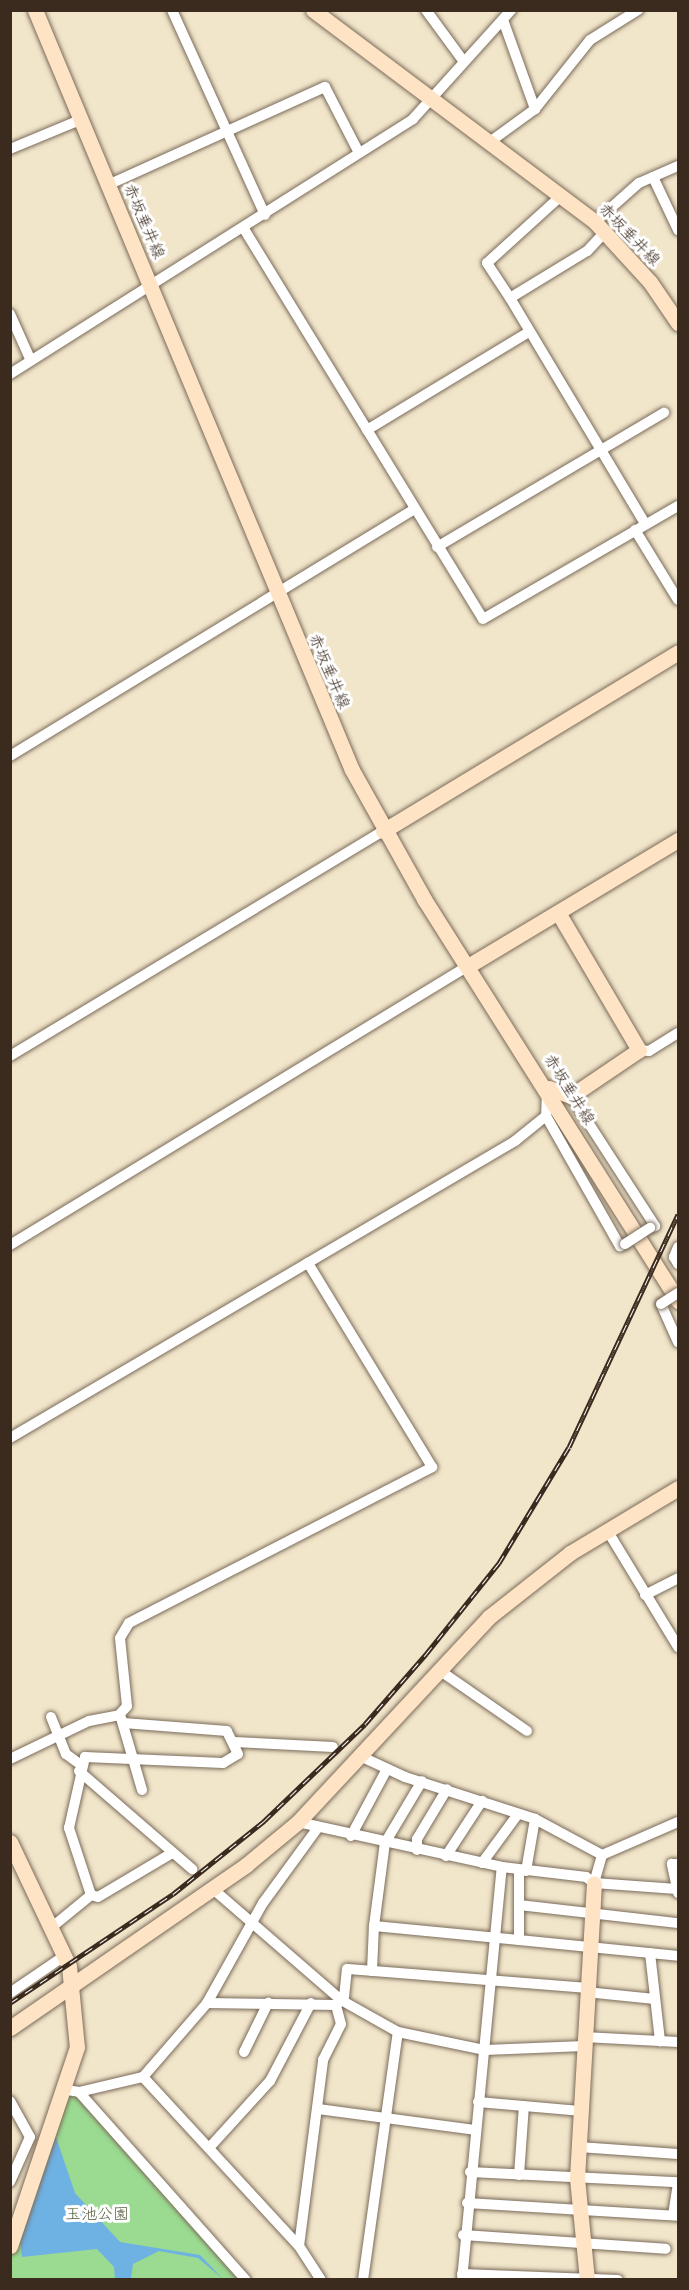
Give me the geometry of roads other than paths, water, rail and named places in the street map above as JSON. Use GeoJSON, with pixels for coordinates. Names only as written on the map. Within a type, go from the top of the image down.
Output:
{"type":"FeatureCollection","features":[{"type":"Feature","properties":{"kind":"street"},"geometry":{"type":"LineString","coordinates":[[172,10],[265,215]]}},
{"type":"Feature","properties":{"kind":"street","name":"赤坂垂井線"},"geometry":{"type":"LineString","coordinates":[[313,10],[432,102],[491,141],[600,227],[678,323]]}},
{"type":"Feature","properties":{"kind":"street"},"geometry":{"type":"LineString","coordinates":[[426,10],[464,62]]}},
{"type":"Feature","properties":{"kind":"street"},"geometry":{"type":"LineString","coordinates":[[10,374],[244,229],[432,102],[511,10]]}},
{"type":"Feature","properties":{"kind":"street"},"geometry":{"type":"LineString","coordinates":[[491,141],[535,109],[590,40],[639,10]]}},
{"type":"Feature","properties":{"kind":"street","name":"赤坂垂井線"},"geometry":{"type":"LineString","coordinates":[[37,11],[153,287],[277,592],[383,831],[468,966],[549,1088],[678,1301]]}},
{"type":"Feature","properties":{"kind":"street"},"geometry":{"type":"LineString","coordinates":[[503,20],[535,109]]}},
{"type":"Feature","properties":{"kind":"street"},"geometry":{"type":"LineString","coordinates":[[110,184],[325,87],[359,153]]}},
{"type":"Feature","properties":{"kind":"street"},"geometry":{"type":"LineString","coordinates":[[10,149],[82,119]]}},
{"type":"Feature","properties":{"kind":"street"},"geometry":{"type":"LineString","coordinates":[[510,298],[587,251],[600,227],[653,177],[678,166]]}},
{"type":"Feature","properties":{"kind":"street"},"geometry":{"type":"LineString","coordinates":[[653,177],[678,230]]}},
{"type":"Feature","properties":{"kind":"street"},"geometry":{"type":"LineString","coordinates":[[562,195],[488,263],[599,448],[678,600]]}},
{"type":"Feature","properties":{"kind":"street"},"geometry":{"type":"LineString","coordinates":[[244,229],[414,509],[487,621],[678,506]]}},
{"type":"Feature","properties":{"kind":"street"},"geometry":{"type":"LineString","coordinates":[[10,314],[31,362]]}},
{"type":"Feature","properties":{"kind":"street"},"geometry":{"type":"LineString","coordinates":[[367,430],[529,332]]}},
{"type":"Feature","properties":{"kind":"street"},"geometry":{"type":"LineString","coordinates":[[437,546],[599,448],[664,413]]}},
{"type":"Feature","properties":{"kind":"street"},"geometry":{"type":"LineString","coordinates":[[10,756],[414,509]]}},
{"type":"Feature","properties":{"kind":"street"},"geometry":{"type":"LineString","coordinates":[[10,1056],[678,652]]}},
{"type":"Feature","properties":{"kind":"street"},"geometry":{"type":"LineString","coordinates":[[10,1245],[678,840]]}},
{"type":"Feature","properties":{"kind":"street"},"geometry":{"type":"LineString","coordinates":[[559,914],[639,1050]]}},
{"type":"Feature","properties":{"kind":"street"},"geometry":{"type":"LineString","coordinates":[[571,1096],[639,1050],[649,1051],[678,1033]]}},
{"type":"Feature","properties":{"kind":"street"},"geometry":{"type":"LineString","coordinates":[[549,1088],[571,1096],[655,1226],[620,1246],[546,1116],[549,1088]]}},
{"type":"Feature","properties":{"kind":"street"},"geometry":{"type":"LineString","coordinates":[[10,1438],[514,1141],[546,1116]]}},
{"type":"Feature","properties":{"kind":"street"},"geometry":{"type":"LineString","coordinates":[[678,1247],[674,1257],[678,1264]]}},
{"type":"Feature","properties":{"kind":"street"},"geometry":{"type":"LineString","coordinates":[[142,1790],[121,1719],[127,1706],[120,1638],[129,1623],[432,1467],[308,1263]]}},
{"type":"Feature","properties":{"kind":"street"},"geometry":{"type":"LineString","coordinates":[[678,1293],[661,1304],[678,1342]]}},
{"type":"Feature","properties":{"kind":"street"},"geometry":{"type":"LineString","coordinates":[[10,2028],[213,1889],[298,1822],[439,1671],[533,1580],[607,1530],[678,1488]]}},
{"type":"Feature","properties":{"kind":"street"},"geometry":{"type":"LineString","coordinates":[[607,1530],[678,1647]]}},
{"type":"Feature","properties":{"kind":"street"},"geometry":{"type":"LineString","coordinates":[[645,1595],[678,1578]]}},
{"type":"Feature","properties":{"kind":"street"},"geometry":{"type":"LineString","coordinates":[[439,1671],[527,1731]]}},
{"type":"Feature","properties":{"kind":"street"},"geometry":{"type":"LineString","coordinates":[[51,1717],[66,1754],[192,1869]]}},
{"type":"Feature","properties":{"kind":"street"},"geometry":{"type":"LineString","coordinates":[[10,1759],[89,1721],[121,1719],[227,1731],[235,1742],[238,1754],[223,1763],[86,1757],[79,1768],[69,1828],[91,1895]]}},
{"type":"Feature","properties":{"kind":"street"},"geometry":{"type":"LineString","coordinates":[[235,1742],[333,1747]]}},
{"type":"Feature","properties":{"kind":"street"},"geometry":{"type":"LineString","coordinates":[[360,1756],[387,1769],[535,1820],[602,1855]]}},
{"type":"Feature","properties":{"kind":"street"},"geometry":{"type":"LineString","coordinates":[[351,1836],[387,1769]]}},
{"type":"Feature","properties":{"kind":"street"},"geometry":{"type":"LineString","coordinates":[[372,1971],[374,1926],[385,1843],[422,1781]]}},
{"type":"Feature","properties":{"kind":"street"},"geometry":{"type":"LineString","coordinates":[[417,1850],[417,1839],[447,1790]]}},
{"type":"Feature","properties":{"kind":"street"},"geometry":{"type":"LineString","coordinates":[[446,1856],[482,1801]]}},
{"type":"Feature","properties":{"kind":"street"},"geometry":{"type":"LineString","coordinates":[[482,1863],[518,1814]]}},
{"type":"Feature","properties":{"kind":"street"},"geometry":{"type":"LineString","coordinates":[[519,1940],[522,1870],[535,1820]]}},
{"type":"Feature","properties":{"kind":"street"},"geometry":{"type":"LineString","coordinates":[[298,1822],[317,1829],[446,1856],[594,1883],[678,1892],[672,1864],[678,1864]]}},
{"type":"Feature","properties":{"kind":"street"},"geometry":{"type":"LineString","coordinates":[[602,1855],[678,1822]]}},
{"type":"Feature","properties":{"kind":"street"},"geometry":{"type":"LineString","coordinates":[[73,2091],[143,2077],[207,2003],[252,1924],[317,1829]]}},
{"type":"Feature","properties":{"kind":"street"},"geometry":{"type":"LineString","coordinates":[[10,2246],[73,2091],[77,2047],[74,1986],[52,1927],[12,1851]]}},
{"type":"Feature","properties":{"kind":"street"},"geometry":{"type":"LineString","coordinates":[[91,1895],[98,1897],[172,1853]]}},
{"type":"Feature","properties":{"kind":"street"},"geometry":{"type":"LineString","coordinates":[[587,2278],[578,2178],[580,2111],[586,1990],[594,1913],[594,1883],[602,1855]]}},
{"type":"Feature","properties":{"kind":"street"},"geometry":{"type":"LineString","coordinates":[[502,1867],[485,2050],[463,2235],[462,2277],[618,2280]]}},
{"type":"Feature","properties":{"kind":"street"},"geometry":{"type":"LineString","coordinates":[[213,1889],[339,2003],[398,2032],[485,2050],[584,2042],[678,2042]]}},
{"type":"Feature","properties":{"kind":"street"},"geometry":{"type":"LineString","coordinates":[[52,1927],[91,1895]]}},
{"type":"Feature","properties":{"kind":"street"},"geometry":{"type":"LineString","coordinates":[[519,1905],[678,1923]]}},
{"type":"Feature","properties":{"kind":"street"},"geometry":{"type":"LineString","coordinates":[[374,1926],[496,1941],[519,1940],[678,1956]]}},
{"type":"Feature","properties":{"kind":"street"},"geometry":{"type":"LineString","coordinates":[[650,1953],[660,2041]]}},
{"type":"Feature","properties":{"kind":"street"},"geometry":{"type":"LineString","coordinates":[[10,1993],[64,1956]]}},
{"type":"Feature","properties":{"kind":"street"},"geometry":{"type":"LineString","coordinates":[[298,2246],[323,2060],[341,2024],[339,2003],[347,1969],[586,1990],[655,1999]]}},
{"type":"Feature","properties":{"kind":"street"},"geometry":{"type":"LineString","coordinates":[[207,2003],[339,2003]]}},
{"type":"Feature","properties":{"kind":"street"},"geometry":{"type":"LineString","coordinates":[[244,2052],[267,2003]]}},
{"type":"Feature","properties":{"kind":"street"},"geometry":{"type":"LineString","coordinates":[[209,2148],[270,2081],[311,2003]]}},
{"type":"Feature","properties":{"kind":"street"},"geometry":{"type":"LineString","coordinates":[[363,2280],[398,2032]]}},
{"type":"Feature","properties":{"kind":"street"},"geometry":{"type":"LineString","coordinates":[[143,2077],[298,2246],[321,2280]]}},
{"type":"Feature","properties":{"kind":"street"},"geometry":{"type":"LineString","coordinates":[[73,2091],[246,2280]]}},
{"type":"Feature","properties":{"kind":"street"},"geometry":{"type":"LineString","coordinates":[[10,2101],[30,2137],[10,2182]]}},
{"type":"Feature","properties":{"kind":"street"},"geometry":{"type":"LineString","coordinates":[[478,2102],[580,2111]]}},
{"type":"Feature","properties":{"kind":"street"},"geometry":{"type":"LineString","coordinates":[[519,2175],[524,2106]]}},
{"type":"Feature","properties":{"kind":"street"},"geometry":{"type":"LineString","coordinates":[[318,2109],[474,2130]]}},
{"type":"Feature","properties":{"kind":"street"},"geometry":{"type":"LineString","coordinates":[[579,2147],[678,2154]]}},
{"type":"Feature","properties":{"kind":"street"},"geometry":{"type":"LineString","coordinates":[[467,2203],[676,2215],[678,2183],[470,2172]]}},
{"type":"Feature","properties":{"kind":"street"},"geometry":{"type":"LineString","coordinates":[[463,2235],[666,2249]]}},
{"type":"Feature","properties":{"kind":"water"},"geometry":{"type":"Polygon","coordinates":[[[56,2137],[75,2193],[120,2242],[200,2255],[223,2279],[198,2258],[159,2251],[133,2264],[131,2279],[115,2279],[114,2267],[97,2249],[22,2257],[20,2239],[56,2137]]]}},
{"type":"Feature","properties":{"kind":"railway"},"geometry":{"type":"LineString","coordinates":[[10,2003],[173,1894],[264,1821],[365,1724],[426,1654],[499,1563],[569,1447],[678,1214]]}},
{"type":"Feature","properties":{"kind":"park label","name":"玉池公園"},"geometry":{"type":"Point","coordinates":[97,2213]}}]}
